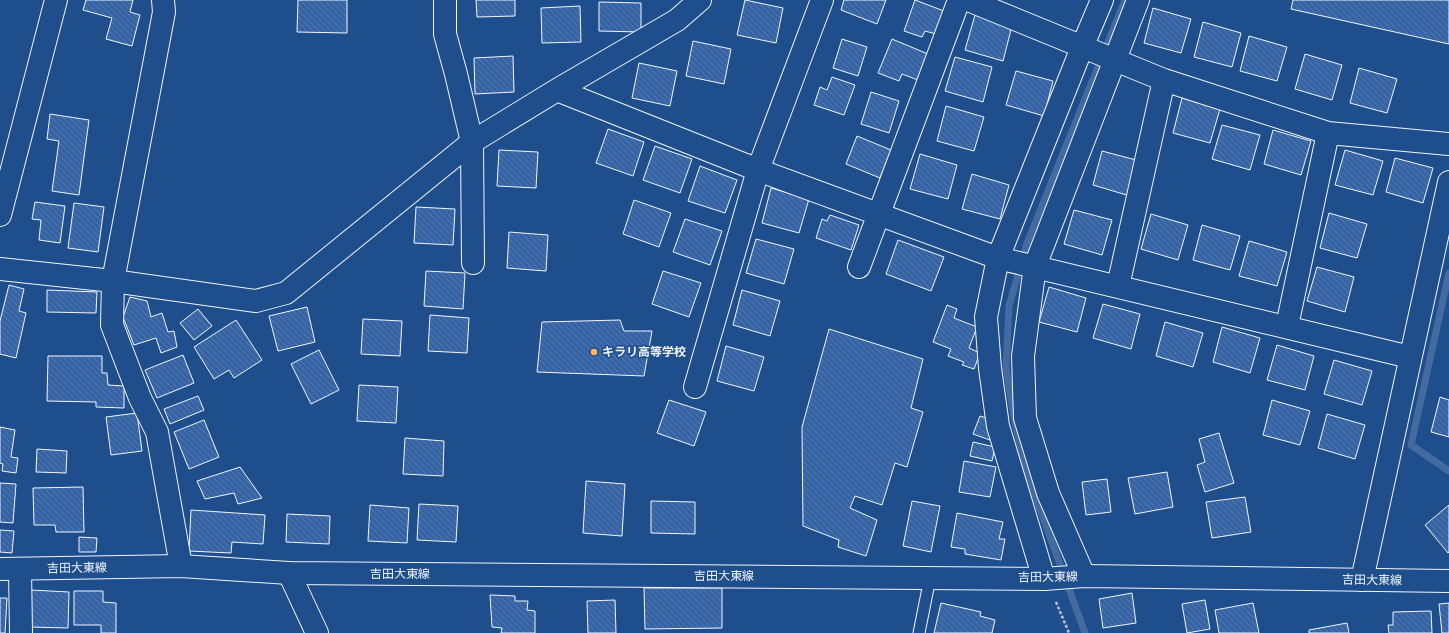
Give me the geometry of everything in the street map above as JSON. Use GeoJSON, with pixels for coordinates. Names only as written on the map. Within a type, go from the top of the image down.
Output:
{"type":"FeatureCollection","features":[{"type":"Feature","properties":{"kind":"street"},"geometry":{"type":"LineString","coordinates":[[0,215],[56,0]]}},
{"type":"Feature","properties":{"kind":"street"},"geometry":{"type":"LineString","coordinates":[[162,0],[164,12],[113,281],[112,325],[140,398],[157,432],[181,566]]}},
{"type":"Feature","properties":{"kind":"street"},"geometry":{"type":"LineString","coordinates":[[445,0],[445,34],[472,142],[473,263]]}},
{"type":"Feature","properties":{"kind":"street"},"geometry":{"type":"LineString","coordinates":[[0,270],[113,281],[256,301],[286,293],[472,142],[557,90],[677,20],[700,0]]}},
{"type":"Feature","properties":{"kind":"street"},"geometry":{"type":"LineString","coordinates":[[695,387],[758,170],[822,0]]}},
{"type":"Feature","properties":{"kind":"street"},"geometry":{"type":"LineString","coordinates":[[859,267],[878,212],[959,0]]}},
{"type":"Feature","properties":{"kind":"street"},"geometry":{"type":"LineString","coordinates":[[968,0],[1164,80],[1328,133],[1449,144]]}},
{"type":"Feature","properties":{"kind":"street"},"geometry":{"type":"LineString","coordinates":[[1046,578],[998,426],[986,317],[1002,258],[1086,47],[1102,0]]}},
{"type":"Feature","properties":{"kind":"street"},"geometry":{"type":"LineString","coordinates":[[1083,577],[1048,493],[1025,418],[1023,356],[1034,266],[1112,58],[1138,0]]}},
{"type":"Feature","properties":{"kind":"street"},"geometry":{"type":"LineString","coordinates":[[1118,286],[1164,80]]}},
{"type":"Feature","properties":{"kind":"street"},"geometry":{"type":"LineString","coordinates":[[557,90],[758,170],[878,212],[1002,258],[1287,326],[1410,358]]}},
{"type":"Feature","properties":{"kind":"street"},"geometry":{"type":"LineString","coordinates":[[1287,326],[1328,133]]}},
{"type":"Feature","properties":{"kind":"street"},"geometry":{"type":"LineString","coordinates":[[1362,580],[1449,182]]}},
{"type":"Feature","properties":{"kind":"street","name":"吉田大東線"},"geometry":{"type":"LineString","coordinates":[[10,569],[181,566],[289,573],[930,578],[1083,577],[1449,581]]}},
{"type":"Feature","properties":{"kind":"street"},"geometry":{"type":"LineString","coordinates":[[10,569],[21,633]]}},
{"type":"Feature","properties":{"kind":"street"},"geometry":{"type":"LineString","coordinates":[[289,573],[317,633]]}},
{"type":"Feature","properties":{"kind":"lane"},"geometry":{"type":"LineString","coordinates":[[919,633],[930,578]]}},
{"type":"Feature","properties":{"kind":"path"},"geometry":{"type":"LineString","coordinates":[[1046,578],[1062,612],[1069,633]]}},
{"type":"Feature","properties":{"kind":"building"},"geometry":{"type":"Polygon","coordinates":[[[86,0],[133,0],[130,12],[140,15],[132,46],[106,39],[112,18],[83,10],[86,0]]]}},
{"type":"Feature","properties":{"kind":"building"},"geometry":{"type":"Polygon","coordinates":[[[298,0],[347,0],[347,33],[297,32],[298,0]]]}},
{"type":"Feature","properties":{"kind":"building"},"geometry":{"type":"Polygon","coordinates":[[[476,0],[515,0],[515,16],[477,17],[476,0]]]}},
{"type":"Feature","properties":{"kind":"building"},"geometry":{"type":"Polygon","coordinates":[[[745,0],[783,8],[776,43],[737,35],[745,0]]]}},
{"type":"Feature","properties":{"kind":"building"},"geometry":{"type":"Polygon","coordinates":[[[844,0],[886,0],[877,24],[841,10],[844,0]]]}},
{"type":"Feature","properties":{"kind":"building"},"geometry":{"type":"Polygon","coordinates":[[[915,0],[944,11],[936,34],[925,31],[922,37],[904,31],[915,0]]]}},
{"type":"Feature","properties":{"kind":"building"},"geometry":{"type":"Polygon","coordinates":[[[1293,0],[1449,0],[1449,44],[1291,9],[1293,0]]]}},
{"type":"Feature","properties":{"kind":"building"},"geometry":{"type":"Polygon","coordinates":[[[599,2],[641,3],[641,32],[599,31],[599,2]]]}},
{"type":"Feature","properties":{"kind":"building"},"geometry":{"type":"Polygon","coordinates":[[[580,6],[581,42],[542,43],[541,8],[580,6]]]}},
{"type":"Feature","properties":{"kind":"building"},"geometry":{"type":"Polygon","coordinates":[[[1153,8],[1191,19],[1181,53],[1144,43],[1153,8]]]}},
{"type":"Feature","properties":{"kind":"building"},"geometry":{"type":"Polygon","coordinates":[[[975,15],[1012,26],[1003,61],[965,50],[975,15]]]}},
{"type":"Feature","properties":{"kind":"building"},"geometry":{"type":"Polygon","coordinates":[[[1203,22],[1241,33],[1232,67],[1194,57],[1203,22]]]}},
{"type":"Feature","properties":{"kind":"building"},"geometry":{"type":"Polygon","coordinates":[[[1249,36],[1287,47],[1277,81],[1240,71],[1249,36]]]}},
{"type":"Feature","properties":{"kind":"building"},"geometry":{"type":"Polygon","coordinates":[[[842,39],[867,47],[858,76],[833,68],[842,39]]]}},
{"type":"Feature","properties":{"kind":"building"},"geometry":{"type":"Polygon","coordinates":[[[892,39],[928,54],[918,80],[902,74],[899,81],[878,73],[892,39]]]}},
{"type":"Feature","properties":{"kind":"building"},"geometry":{"type":"Polygon","coordinates":[[[693,41],[731,49],[724,84],[686,76],[693,41]]]}},
{"type":"Feature","properties":{"kind":"building"},"geometry":{"type":"Polygon","coordinates":[[[1305,54],[1342,65],[1332,100],[1295,89],[1305,54]]]}},
{"type":"Feature","properties":{"kind":"building"},"geometry":{"type":"Polygon","coordinates":[[[513,56],[514,92],[475,94],[474,58],[513,56]]]}},
{"type":"Feature","properties":{"kind":"building"},"geometry":{"type":"Polygon","coordinates":[[[955,57],[992,67],[983,102],[945,91],[955,57]]]}},
{"type":"Feature","properties":{"kind":"building"},"geometry":{"type":"Polygon","coordinates":[[[639,63],[677,71],[670,106],[632,98],[639,63]]]}},
{"type":"Feature","properties":{"kind":"building"},"geometry":{"type":"Polygon","coordinates":[[[1359,68],[1397,79],[1387,113],[1350,103],[1359,68]]]}},
{"type":"Feature","properties":{"kind":"building"},"geometry":{"type":"Polygon","coordinates":[[[1016,71],[1053,81],[1044,116],[1006,105],[1016,71]]]}},
{"type":"Feature","properties":{"kind":"building"},"geometry":{"type":"Polygon","coordinates":[[[832,77],[855,85],[844,115],[814,105],[820,87],[827,90],[832,77]]]}},
{"type":"Feature","properties":{"kind":"building"},"geometry":{"type":"Polygon","coordinates":[[[871,92],[899,101],[889,133],[861,124],[871,92]]]}},
{"type":"Feature","properties":{"kind":"building"},"geometry":{"type":"Polygon","coordinates":[[[1182,98],[1220,109],[1210,143],[1173,133],[1182,98]]]}},
{"type":"Feature","properties":{"kind":"building"},"geometry":{"type":"Polygon","coordinates":[[[946,106],[984,117],[974,151],[937,141],[946,106]]]}},
{"type":"Feature","properties":{"kind":"building"},"geometry":{"type":"Polygon","coordinates":[[[50,114],[89,120],[79,195],[52,191],[59,141],[47,139],[50,114]]]}},
{"type":"Feature","properties":{"kind":"building"},"geometry":{"type":"Polygon","coordinates":[[[1222,125],[1260,135],[1250,170],[1212,159],[1222,125]]]}},
{"type":"Feature","properties":{"kind":"building"},"geometry":{"type":"Polygon","coordinates":[[[608,129],[644,142],[633,176],[596,163],[608,129]]]}},
{"type":"Feature","properties":{"kind":"building"},"geometry":{"type":"Polygon","coordinates":[[[1273,130],[1311,141],[1301,175],[1264,164],[1273,130]]]}},
{"type":"Feature","properties":{"kind":"building"},"geometry":{"type":"Polygon","coordinates":[[[857,136],[891,150],[880,178],[846,164],[857,136]]]}},
{"type":"Feature","properties":{"kind":"building"},"geometry":{"type":"Polygon","coordinates":[[[655,146],[692,159],[680,193],[643,180],[655,146]]]}},
{"type":"Feature","properties":{"kind":"building"},"geometry":{"type":"Polygon","coordinates":[[[499,150],[538,152],[536,188],[497,186],[499,150]]]}},
{"type":"Feature","properties":{"kind":"building"},"geometry":{"type":"Polygon","coordinates":[[[1345,150],[1383,161],[1373,195],[1335,185],[1345,150]]]}},
{"type":"Feature","properties":{"kind":"building"},"geometry":{"type":"Polygon","coordinates":[[[1102,151],[1140,161],[1130,196],[1093,185],[1102,151]]]}},
{"type":"Feature","properties":{"kind":"building"},"geometry":{"type":"Polygon","coordinates":[[[920,154],[957,165],[948,199],[910,189],[920,154]]]}},
{"type":"Feature","properties":{"kind":"building"},"geometry":{"type":"Polygon","coordinates":[[[1395,158],[1433,168],[1423,203],[1386,192],[1395,158]]]}},
{"type":"Feature","properties":{"kind":"building"},"geometry":{"type":"Polygon","coordinates":[[[700,166],[737,180],[725,213],[688,201],[700,166]]]}},
{"type":"Feature","properties":{"kind":"building"},"geometry":{"type":"Polygon","coordinates":[[[972,174],[1009,185],[1000,219],[962,209],[972,174]]]}},
{"type":"Feature","properties":{"kind":"building"},"geometry":{"type":"Polygon","coordinates":[[[771,188],[809,199],[799,233],[762,223],[771,188]]]}},
{"type":"Feature","properties":{"kind":"building"},"geometry":{"type":"Polygon","coordinates":[[[634,200],[671,213],[659,247],[623,234],[634,200]]]}},
{"type":"Feature","properties":{"kind":"building"},"geometry":{"type":"Polygon","coordinates":[[[35,202],[65,206],[60,243],[39,240],[41,220],[32,219],[35,202]]]}},
{"type":"Feature","properties":{"kind":"building"},"geometry":{"type":"Polygon","coordinates":[[[74,203],[104,207],[98,252],[68,248],[74,203]]]}},
{"type":"Feature","properties":{"kind":"building"},"geometry":{"type":"Polygon","coordinates":[[[416,207],[455,209],[453,245],[414,243],[416,207]]]}},
{"type":"Feature","properties":{"kind":"building"},"geometry":{"type":"Polygon","coordinates":[[[1074,210],[1112,220],[1102,255],[1064,244],[1074,210]]]}},
{"type":"Feature","properties":{"kind":"building"},"geometry":{"type":"Polygon","coordinates":[[[1329,213],[1367,224],[1357,258],[1320,248],[1329,213]]]}},
{"type":"Feature","properties":{"kind":"building"},"geometry":{"type":"Polygon","coordinates":[[[1151,214],[1188,225],[1178,260],[1141,249],[1151,214]]]}},
{"type":"Feature","properties":{"kind":"building"},"geometry":{"type":"Polygon","coordinates":[[[830,215],[859,225],[851,250],[816,238],[822,219],[827,221],[830,215]]]}},
{"type":"Feature","properties":{"kind":"building"},"geometry":{"type":"Polygon","coordinates":[[[685,219],[722,231],[710,265],[673,252],[685,219]]]}},
{"type":"Feature","properties":{"kind":"building"},"geometry":{"type":"Polygon","coordinates":[[[1202,225],[1240,236],[1230,270],[1193,260],[1202,225]]]}},
{"type":"Feature","properties":{"kind":"building"},"geometry":{"type":"Polygon","coordinates":[[[509,232],[548,235],[546,271],[507,268],[509,232]]]}},
{"type":"Feature","properties":{"kind":"building"},"geometry":{"type":"Polygon","coordinates":[[[756,239],[794,249],[784,284],[746,273],[756,239]]]}},
{"type":"Feature","properties":{"kind":"building"},"geometry":{"type":"Polygon","coordinates":[[[898,240],[944,257],[931,291],[886,274],[898,240]]]}},
{"type":"Feature","properties":{"kind":"building"},"geometry":{"type":"Polygon","coordinates":[[[1249,241],[1287,252],[1277,286],[1239,276],[1249,241]]]}},
{"type":"Feature","properties":{"kind":"building"},"geometry":{"type":"Polygon","coordinates":[[[1317,267],[1354,277],[1345,312],[1307,301],[1317,267]]]}},
{"type":"Feature","properties":{"kind":"building"},"geometry":{"type":"Polygon","coordinates":[[[426,271],[465,273],[463,309],[424,306],[426,271]]]}},
{"type":"Feature","properties":{"kind":"building"},"geometry":{"type":"Polygon","coordinates":[[[663,271],[701,283],[689,317],[652,304],[663,271]]]}},
{"type":"Feature","properties":{"kind":"building"},"geometry":{"type":"Polygon","coordinates":[[[9,285],[24,289],[19,311],[26,313],[16,358],[0,354],[0,321],[9,285]]]}},
{"type":"Feature","properties":{"kind":"building"},"geometry":{"type":"Polygon","coordinates":[[[1049,287],[1086,298],[1077,332],[1039,322],[1049,287]]]}},
{"type":"Feature","properties":{"kind":"building"},"geometry":{"type":"Polygon","coordinates":[[[47,290],[97,292],[96,313],[47,312],[47,290]]]}},
{"type":"Feature","properties":{"kind":"building"},"geometry":{"type":"Polygon","coordinates":[[[742,290],[780,301],[770,336],[733,325],[742,290]]]}},
{"type":"Feature","properties":{"kind":"building"},"geometry":{"type":"Polygon","coordinates":[[[130,297],[147,301],[151,317],[162,313],[168,332],[174,331],[177,347],[161,353],[156,338],[134,345],[123,317],[130,297]]]}},
{"type":"Feature","properties":{"kind":"building"},"geometry":{"type":"Polygon","coordinates":[[[1103,304],[1140,314],[1131,349],[1093,338],[1103,304]]]}},
{"type":"Feature","properties":{"kind":"building"},"geometry":{"type":"Polygon","coordinates":[[[947,305],[957,309],[954,318],[977,327],[969,348],[980,353],[974,369],[962,365],[964,362],[948,356],[951,349],[933,342],[947,305]]]}},
{"type":"Feature","properties":{"kind":"building"},"geometry":{"type":"Polygon","coordinates":[[[307,307],[315,342],[278,351],[269,316],[307,307]]]}},
{"type":"Feature","properties":{"kind":"building"},"geometry":{"type":"Polygon","coordinates":[[[198,309],[212,326],[194,340],[180,323],[198,309]]]}},
{"type":"Feature","properties":{"kind":"building"},"geometry":{"type":"Polygon","coordinates":[[[430,315],[469,318],[467,353],[428,351],[430,315]]]}},
{"type":"Feature","properties":{"kind":"building"},"geometry":{"type":"Polygon","coordinates":[[[363,319],[402,321],[400,356],[361,354],[363,319]]]}},
{"type":"Feature","properties":{"kind":"building"},"geometry":{"type":"Polygon","coordinates":[[[236,320],[262,360],[234,378],[229,370],[214,379],[194,347],[236,320]]]}},
{"type":"Feature","properties":{"kind":"building","name":"キラリ高等学校"},"geometry":{"type":"Polygon","coordinates":[[[620,320],[624,331],[652,331],[644,376],[537,372],[542,322],[620,320]]]}},
{"type":"Feature","properties":{"kind":"building"},"geometry":{"type":"Polygon","coordinates":[[[1165,322],[1203,333],[1193,367],[1156,356],[1165,322]]]}},
{"type":"Feature","properties":{"kind":"building"},"geometry":{"type":"Polygon","coordinates":[[[1222,327],[1260,338],[1250,373],[1213,362],[1222,327]]]}},
{"type":"Feature","properties":{"kind":"building"},"geometry":{"type":"Polygon","coordinates":[[[829,329],[923,359],[911,408],[923,412],[907,467],[895,463],[882,505],[855,496],[850,508],[877,520],[866,556],[838,547],[839,540],[803,526],[802,427],[829,329]]]}},
{"type":"Feature","properties":{"kind":"building"},"geometry":{"type":"Polygon","coordinates":[[[1277,345],[1314,356],[1305,390],[1267,380],[1277,345]]]}},
{"type":"Feature","properties":{"kind":"building"},"geometry":{"type":"Polygon","coordinates":[[[726,346],[764,357],[754,391],[717,381],[726,346]]]}},
{"type":"Feature","properties":{"kind":"building"},"geometry":{"type":"Polygon","coordinates":[[[319,350],[339,390],[311,404],[291,364],[319,350]]]}},
{"type":"Feature","properties":{"kind":"building"},"geometry":{"type":"Polygon","coordinates":[[[183,355],[194,383],[157,398],[145,370],[183,355]]]}},
{"type":"Feature","properties":{"kind":"building"},"geometry":{"type":"Polygon","coordinates":[[[48,356],[102,356],[102,373],[107,373],[108,385],[124,386],[124,408],[96,407],[96,402],[47,401],[48,356]]]}},
{"type":"Feature","properties":{"kind":"building"},"geometry":{"type":"Polygon","coordinates":[[[1334,360],[1372,371],[1362,405],[1324,394],[1334,360]]]}},
{"type":"Feature","properties":{"kind":"building"},"geometry":{"type":"Polygon","coordinates":[[[359,385],[398,387],[396,423],[357,421],[359,385]]]}},
{"type":"Feature","properties":{"kind":"building"},"geometry":{"type":"Polygon","coordinates":[[[198,396],[204,410],[170,424],[164,409],[198,396]]]}},
{"type":"Feature","properties":{"kind":"building"},"geometry":{"type":"Polygon","coordinates":[[[1440,397],[1449,400],[1449,437],[1431,432],[1440,397]]]}},
{"type":"Feature","properties":{"kind":"building"},"geometry":{"type":"Polygon","coordinates":[[[669,400],[706,412],[694,446],[657,433],[669,400]]]}},
{"type":"Feature","properties":{"kind":"building"},"geometry":{"type":"Polygon","coordinates":[[[1272,400],[1310,411],[1300,445],[1263,435],[1272,400]]]}},
{"type":"Feature","properties":{"kind":"building"},"geometry":{"type":"Polygon","coordinates":[[[137,413],[142,451],[111,455],[106,417],[137,413]]]}},
{"type":"Feature","properties":{"kind":"building"},"geometry":{"type":"Polygon","coordinates":[[[1327,414],[1365,425],[1355,459],[1318,448],[1327,414]]]}},
{"type":"Feature","properties":{"kind":"building"},"geometry":{"type":"Polygon","coordinates":[[[980,416],[990,419],[987,428],[993,430],[990,440],[973,434],[980,416]]]}},
{"type":"Feature","properties":{"kind":"building"},"geometry":{"type":"Polygon","coordinates":[[[204,420],[219,457],[189,469],[174,432],[204,420]]]}},
{"type":"Feature","properties":{"kind":"building"},"geometry":{"type":"Polygon","coordinates":[[[0,427],[15,430],[11,457],[18,458],[16,473],[2,471],[3,464],[0,463],[0,427]]]}},
{"type":"Feature","properties":{"kind":"building"},"geometry":{"type":"Polygon","coordinates":[[[1219,433],[1234,483],[1205,492],[1197,465],[1205,462],[1199,439],[1219,433]]]}},
{"type":"Feature","properties":{"kind":"building"},"geometry":{"type":"Polygon","coordinates":[[[405,438],[444,441],[443,476],[403,474],[405,438]]]}},
{"type":"Feature","properties":{"kind":"building"},"geometry":{"type":"Polygon","coordinates":[[[973,442],[995,447],[992,461],[970,456],[973,442]]]}},
{"type":"Feature","properties":{"kind":"building"},"geometry":{"type":"Polygon","coordinates":[[[37,449],[67,451],[66,473],[36,472],[37,449]]]}},
{"type":"Feature","properties":{"kind":"building"},"geometry":{"type":"Polygon","coordinates":[[[964,461],[996,467],[990,497],[959,492],[964,461]]]}},
{"type":"Feature","properties":{"kind":"building"},"geometry":{"type":"Polygon","coordinates":[[[240,467],[262,498],[238,504],[234,493],[205,499],[197,481],[240,467]]]}},
{"type":"Feature","properties":{"kind":"building"},"geometry":{"type":"Polygon","coordinates":[[[1167,472],[1173,507],[1135,514],[1128,478],[1167,472]]]}},
{"type":"Feature","properties":{"kind":"building"},"geometry":{"type":"Polygon","coordinates":[[[1107,479],[1111,512],[1086,515],[1082,482],[1107,479]]]}},
{"type":"Feature","properties":{"kind":"building"},"geometry":{"type":"Polygon","coordinates":[[[586,481],[625,484],[622,536],[583,533],[586,481]]]}},
{"type":"Feature","properties":{"kind":"building"},"geometry":{"type":"Polygon","coordinates":[[[0,483],[16,484],[13,523],[0,522],[0,483]]]}},
{"type":"Feature","properties":{"kind":"building"},"geometry":{"type":"Polygon","coordinates":[[[83,487],[84,532],[56,532],[55,525],[34,525],[33,488],[83,487]]]}},
{"type":"Feature","properties":{"kind":"building"},"geometry":{"type":"Polygon","coordinates":[[[1245,497],[1251,532],[1212,538],[1206,502],[1245,497]]]}},
{"type":"Feature","properties":{"kind":"building"},"geometry":{"type":"Polygon","coordinates":[[[651,501],[695,502],[695,534],[651,533],[651,501]]]}},
{"type":"Feature","properties":{"kind":"building"},"geometry":{"type":"Polygon","coordinates":[[[912,501],[940,506],[931,552],[903,546],[912,501]]]}},
{"type":"Feature","properties":{"kind":"building"},"geometry":{"type":"Polygon","coordinates":[[[419,504],[458,506],[456,542],[417,540],[419,504]]]}},
{"type":"Feature","properties":{"kind":"building"},"geometry":{"type":"Polygon","coordinates":[[[370,505],[409,508],[407,543],[368,541],[370,505]]]}},
{"type":"Feature","properties":{"kind":"building"},"geometry":{"type":"Polygon","coordinates":[[[1449,505],[1449,552],[1448,553],[1425,525],[1449,505]]]}},
{"type":"Feature","properties":{"kind":"building"},"geometry":{"type":"Polygon","coordinates":[[[191,510],[265,515],[263,544],[232,542],[231,553],[189,551],[191,510]]]}},
{"type":"Feature","properties":{"kind":"building"},"geometry":{"type":"Polygon","coordinates":[[[957,513],[1003,522],[999,539],[1005,539],[1001,560],[965,554],[965,549],[951,547],[957,513]]]}},
{"type":"Feature","properties":{"kind":"building"},"geometry":{"type":"Polygon","coordinates":[[[287,514],[330,516],[329,544],[286,542],[287,514]]]}},
{"type":"Feature","properties":{"kind":"building"},"geometry":{"type":"Polygon","coordinates":[[[0,530],[14,531],[12,553],[0,552],[0,530]]]}},
{"type":"Feature","properties":{"kind":"building"},"geometry":{"type":"Polygon","coordinates":[[[79,537],[97,538],[96,552],[79,552],[79,537]]]}},
{"type":"Feature","properties":{"kind":"building"},"geometry":{"type":"Polygon","coordinates":[[[644,588],[722,588],[722,628],[645,629],[644,588]]]}},
{"type":"Feature","properties":{"kind":"building"},"geometry":{"type":"Polygon","coordinates":[[[31,590],[69,592],[68,628],[30,627],[31,590]]]}},
{"type":"Feature","properties":{"kind":"building"},"geometry":{"type":"Polygon","coordinates":[[[74,591],[103,591],[103,602],[116,603],[116,633],[101,633],[101,625],[74,625],[74,591]]]}},
{"type":"Feature","properties":{"kind":"building"},"geometry":{"type":"Polygon","coordinates":[[[1132,593],[1136,623],[1103,628],[1099,599],[1132,593]]]}},
{"type":"Feature","properties":{"kind":"building"},"geometry":{"type":"Polygon","coordinates":[[[490,595],[515,596],[515,601],[528,601],[527,610],[535,611],[535,633],[501,633],[502,628],[492,627],[490,595]]]}},
{"type":"Feature","properties":{"kind":"building"},"geometry":{"type":"Polygon","coordinates":[[[0,598],[7,598],[5,633],[0,633],[0,598]]]}},
{"type":"Feature","properties":{"kind":"building"},"geometry":{"type":"Polygon","coordinates":[[[615,600],[616,633],[588,633],[587,601],[615,600]]]}},
{"type":"Feature","properties":{"kind":"building"},"geometry":{"type":"Polygon","coordinates":[[[1205,600],[1210,629],[1187,633],[1182,604],[1205,600]]]}},
{"type":"Feature","properties":{"kind":"building"},"geometry":{"type":"Polygon","coordinates":[[[941,603],[981,612],[980,616],[995,620],[992,633],[934,633],[941,603]]]}},
{"type":"Feature","properties":{"kind":"building"},"geometry":{"type":"Polygon","coordinates":[[[1253,603],[1259,633],[1219,633],[1215,610],[1253,603]]]}},
{"type":"Feature","properties":{"kind":"building"},"geometry":{"type":"Polygon","coordinates":[[[1449,603],[1449,633],[1442,633],[1439,604],[1449,603]]]}},
{"type":"Feature","properties":{"kind":"building"},"geometry":{"type":"Polygon","coordinates":[[[1431,611],[1432,633],[1389,633],[1388,625],[1393,625],[1393,612],[1431,611]]]}},
{"type":"Feature","properties":{"kind":"building"},"geometry":{"type":"Polygon","coordinates":[[[1347,623],[1349,633],[1309,633],[1309,630],[1347,623]]]}},
{"type":"Feature","properties":{"kind":"waterway"},"geometry":{"type":"LineString","coordinates":[[1085,633],[1025,468],[1014,417],[1006,368],[1009,306],[1027,243],[1125,0]]}},
{"type":"Feature","properties":{"kind":"waterway"},"geometry":{"type":"LineString","coordinates":[[1449,273],[1411,445],[1449,471]]}},
{"type":"Feature","properties":{"kind":"place","name":"キラリ高等学校"},"geometry":{"type":"Point","coordinates":[594,352]}}]}
